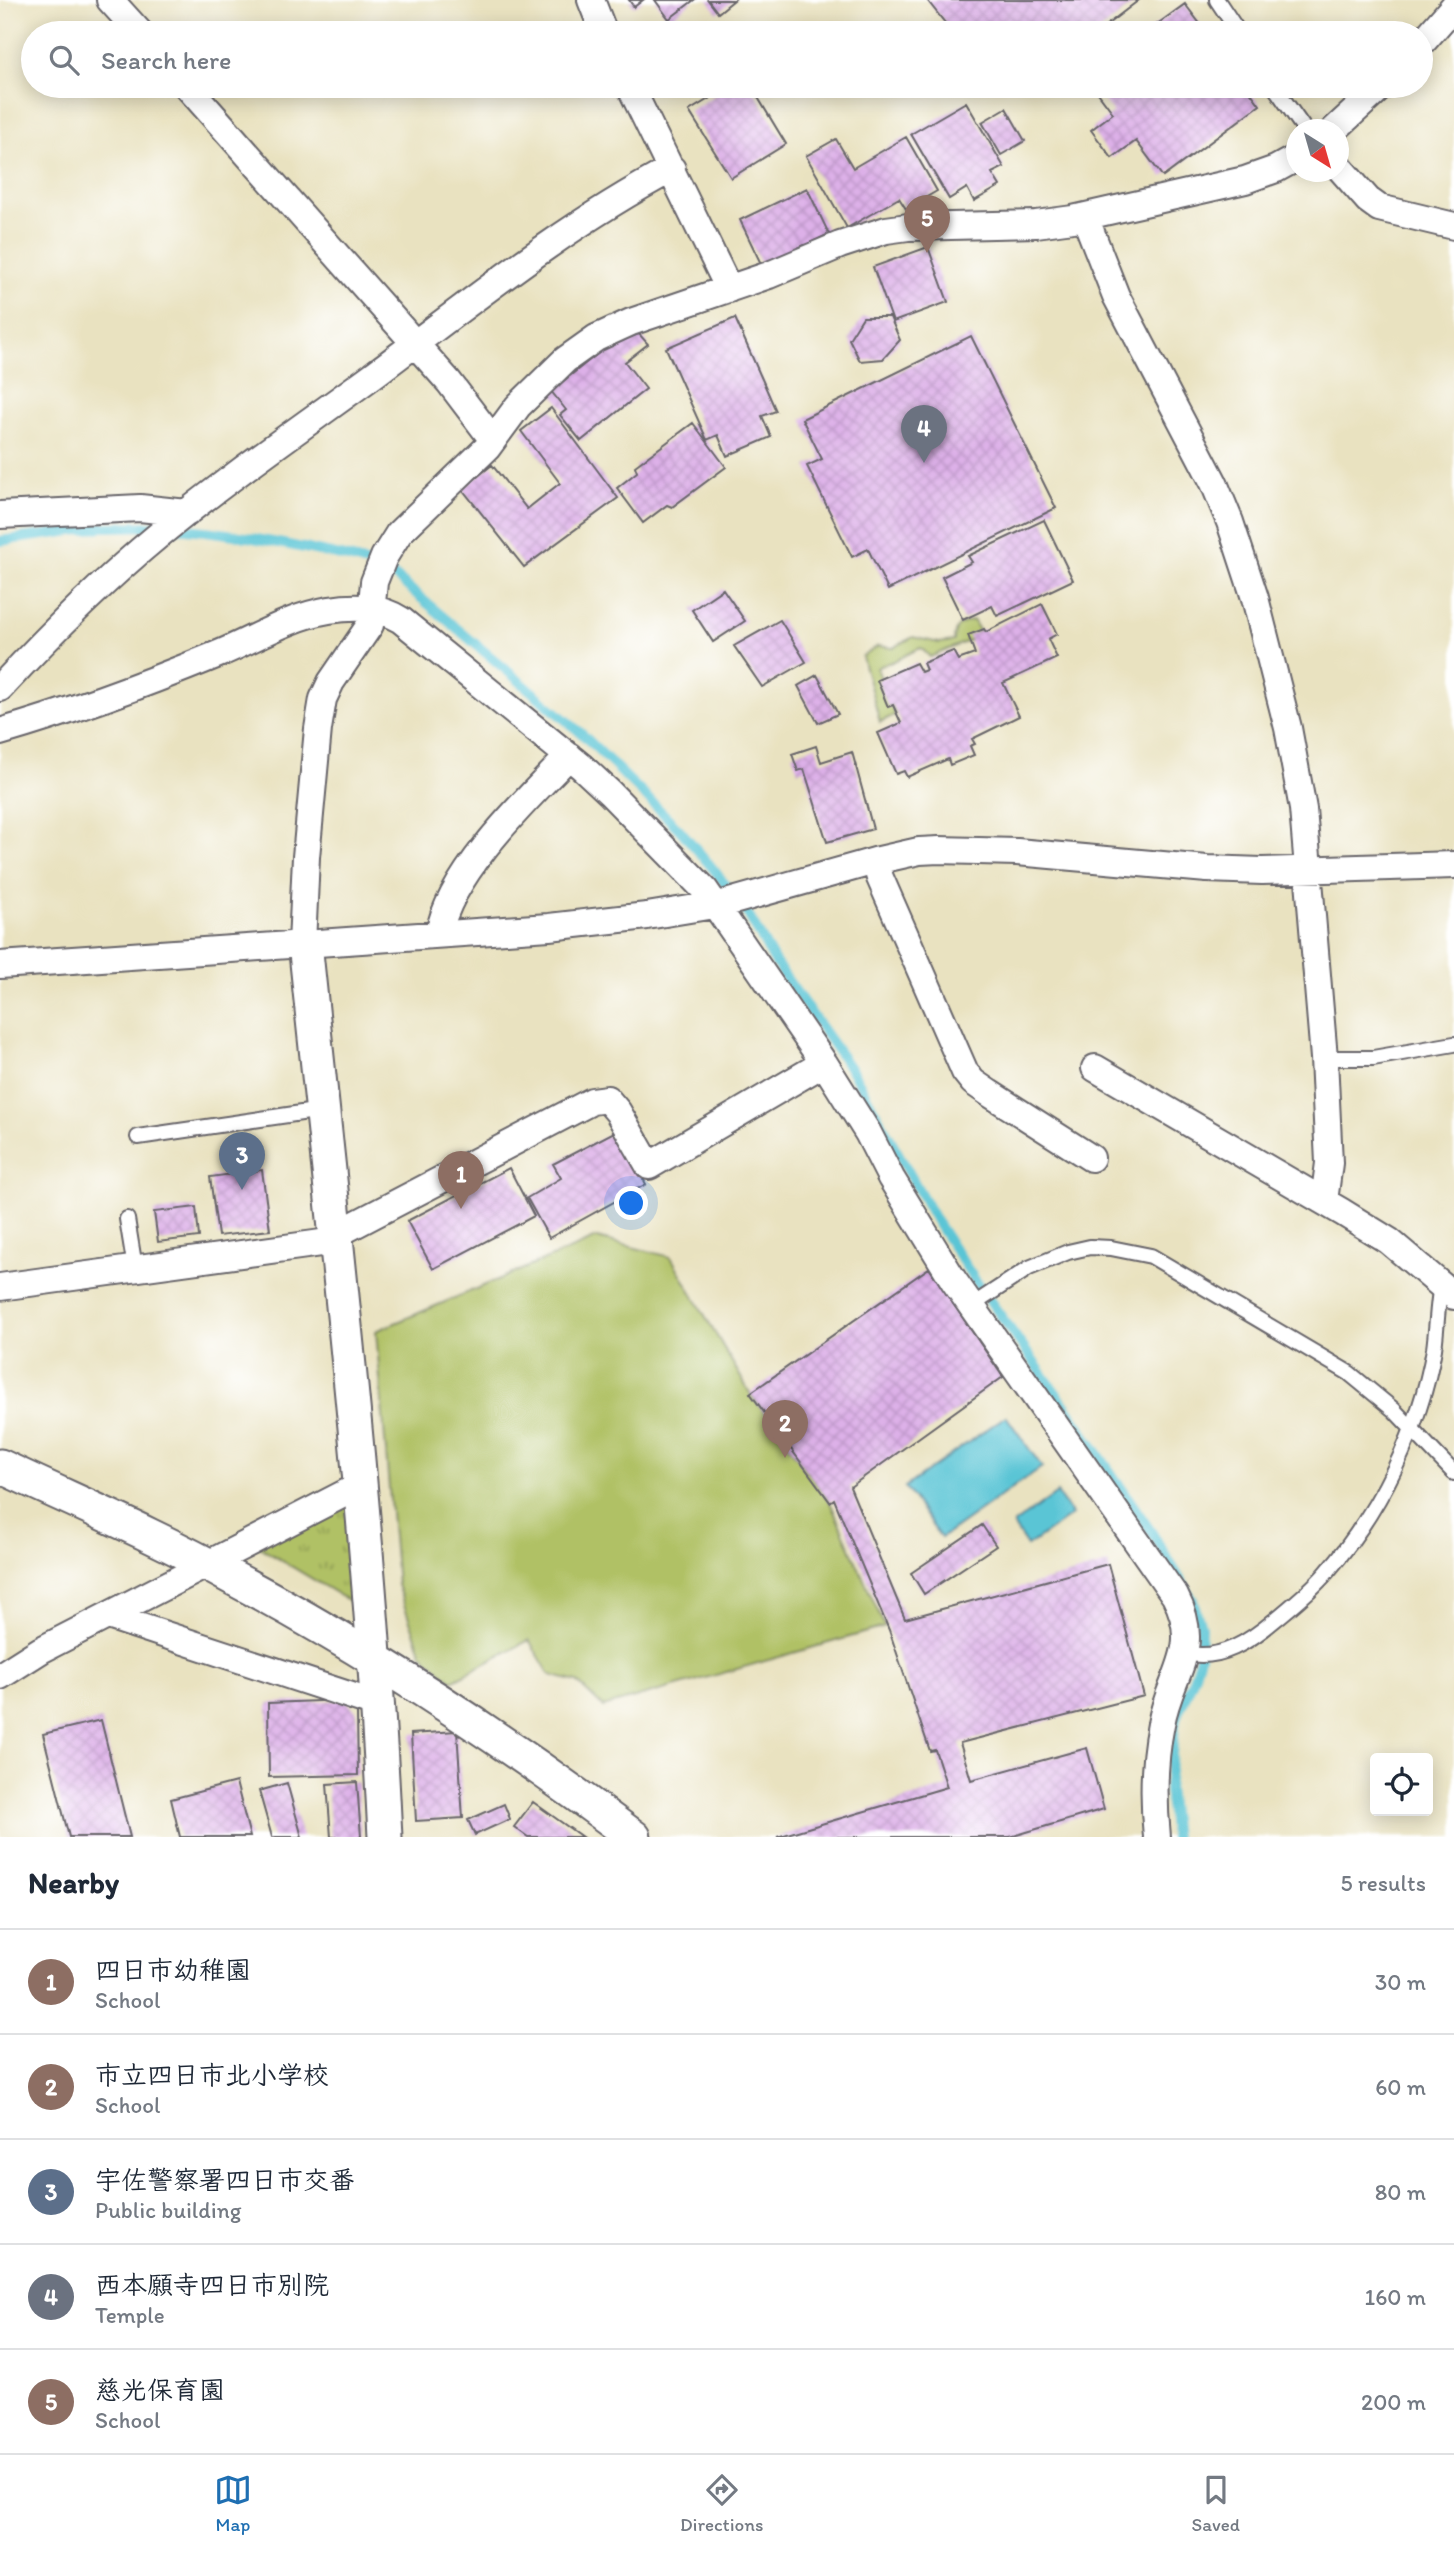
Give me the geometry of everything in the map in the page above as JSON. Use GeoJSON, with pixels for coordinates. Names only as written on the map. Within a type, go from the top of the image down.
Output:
{"type":"FeatureCollection","features":[{"type":"Feature","properties":{"kind":"street"},"geometry":{"type":"LineString","coordinates":[[110,0],[129,21]]}},
{"type":"Feature","properties":{"kind":"street"},"geometry":{"type":"LineString","coordinates":[[591,0],[599,21]]}},
{"type":"Feature","properties":{"kind":"street"},"geometry":{"type":"LineString","coordinates":[[1433,30],[1454,6]]}},
{"type":"Feature","properties":{"kind":"street"},"geometry":{"type":"LineString","coordinates":[[198,98],[449,382],[493,440]]}},
{"type":"Feature","properties":{"kind":"street"},"geometry":{"type":"LineString","coordinates":[[635,98],[729,289]]}},
{"type":"Feature","properties":{"kind":"street"},"geometry":{"type":"LineString","coordinates":[[1346,119],[1369,98]]}},
{"type":"Feature","properties":{"kind":"street"},"geometry":{"type":"LineString","coordinates":[[385,1837],[376,1661],[361,1485],[303,943],[303,895],[323,699],[331,682],[370,625],[374,582],[390,546],[415,515],[493,440],[541,382],[565,360],[596,338],[631,322],[729,289],[840,245],[886,230],[920,226],[1036,224],[1085,217],[1245,180],[1286,164]]}},
{"type":"Feature","properties":{"kind":"street"},"geometry":{"type":"LineString","coordinates":[[0,688],[38,647],[110,578],[187,513],[562,234],[615,200],[672,169]]}},
{"type":"Feature","properties":{"kind":"street"},"geometry":{"type":"LineString","coordinates":[[1349,178],[1368,200],[1379,208],[1454,226]]}},
{"type":"Feature","properties":{"kind":"street"},"geometry":{"type":"LineString","coordinates":[[1085,217],[1116,296],[1214,483],[1245,564],[1289,728],[1303,809],[1324,1058],[1329,1163],[1324,1201]]}},
{"type":"Feature","properties":{"kind":"street"},"geometry":{"type":"LineString","coordinates":[[0,515],[140,508],[187,513]]}},
{"type":"Feature","properties":{"kind":"street"},"geometry":{"type":"LineString","coordinates":[[0,732],[103,698],[297,619],[326,611],[371,608],[401,620],[569,756],[610,793],[721,904],[868,1133],[927,1240],[971,1307],[1163,1576],[1183,1610],[1187,1625],[1185,1653],[1163,1714],[1154,1762],[1153,1800],[1157,1837]]}},
{"type":"Feature","properties":{"kind":"street"},"geometry":{"type":"LineString","coordinates":[[439,934],[446,907],[474,863],[517,811],[569,756]]}},
{"type":"Feature","properties":{"kind":"street"},"geometry":{"type":"LineString","coordinates":[[0,965],[594,922],[721,904],[919,851],[963,849],[1207,869],[1308,871],[1454,865]]}},
{"type":"Feature","properties":{"kind":"street"},"geometry":{"type":"LineString","coordinates":[[875,861],[965,1072],[973,1082],[989,1093],[1091,1158]]}},
{"type":"Feature","properties":{"kind":"street"},"geometry":{"type":"LineString","coordinates":[[0,1287],[335,1238],[592,1101],[607,1099],[618,1112],[649,1166],[824,1063]]}},
{"type":"Feature","properties":{"kind":"street"},"geometry":{"type":"LineString","coordinates":[[1095,1068],[1197,1125],[1389,1241],[1448,1291]]}},
{"type":"Feature","properties":{"kind":"street"},"geometry":{"type":"LineString","coordinates":[[0,1466],[208,1565],[297,1613],[492,1737],[634,1837]]}},
{"type":"Feature","properties":{"kind":"street"},"geometry":{"type":"LineString","coordinates":[[0,1676],[41,1650],[361,1485]]}},
{"type":"Feature","properties":{"kind":"street"},"geometry":{"type":"LineString","coordinates":[[108,1616],[379,1705]]}},
{"type":"Feature","properties":{"kind":"lane"},"geometry":{"type":"LineString","coordinates":[[1217,0],[1231,21]]}},
{"type":"Feature","properties":{"kind":"lane"},"geometry":{"type":"LineString","coordinates":[[1283,98],[1298,119]]}},
{"type":"Feature","properties":{"kind":"lane"},"geometry":{"type":"LineString","coordinates":[[1324,1058],[1373,1058],[1454,1044]]}},
{"type":"Feature","properties":{"kind":"lane"},"geometry":{"type":"LineString","coordinates":[[138,1137],[322,1110]]}},
{"type":"Feature","properties":{"kind":"lane"},"geometry":{"type":"LineString","coordinates":[[127,1219],[135,1268]]}},
{"type":"Feature","properties":{"kind":"lane"},"geometry":{"type":"LineString","coordinates":[[971,1307],[1028,1268],[1068,1252],[1090,1247],[1111,1248],[1151,1256],[1349,1373],[1384,1402],[1454,1473]]}},
{"type":"Feature","properties":{"kind":"lane"},"geometry":{"type":"LineString","coordinates":[[1185,1653],[1204,1656],[1233,1649],[1271,1623],[1326,1574],[1368,1516],[1383,1490],[1410,1428],[1448,1291]]}},
{"type":"Feature","properties":{"kind":"green space"},"geometry":{"type":"Polygon","coordinates":[[[973,620],[979,630],[973,639],[930,657],[921,648],[877,668],[895,715],[880,722],[862,657],[878,646],[893,648],[913,637],[939,643],[954,641],[958,626],[973,620]]]}},
{"type":"Feature","properties":{"kind":"green space"},"geometry":{"type":"Polygon","coordinates":[[[597,1238],[671,1257],[750,1393],[830,1502],[885,1627],[603,1707],[577,1682],[550,1675],[529,1640],[452,1681],[422,1654],[397,1585],[376,1331],[597,1238]]]}},
{"type":"Feature","properties":{"kind":"green space"},"geometry":{"type":"Polygon","coordinates":[[[351,1498],[354,1604],[256,1545],[351,1498]]]}},
{"type":"Feature","properties":{"kind":"water"},"geometry":{"type":"Polygon","coordinates":[[[1006,1416],[1042,1467],[941,1538],[905,1487],[1006,1416]]]}},
{"type":"Feature","properties":{"kind":"water"},"geometry":{"type":"Polygon","coordinates":[[[1057,1493],[1072,1515],[1027,1546],[1013,1525],[1057,1493]]]}},
{"type":"Feature","properties":{"kind":"building"},"geometry":{"type":"Polygon","coordinates":[[[629,0],[643,0],[634,7],[629,0]]]}},
{"type":"Feature","properties":{"kind":"building"},"geometry":{"type":"Polygon","coordinates":[[[655,0],[694,0],[669,19],[655,0]]]}},
{"type":"Feature","properties":{"kind":"building"},"geometry":{"type":"Polygon","coordinates":[[[708,0],[734,0],[718,13],[708,0]]]}},
{"type":"Feature","properties":{"kind":"building"},"geometry":{"type":"Polygon","coordinates":[[[927,0],[1139,0],[1112,21],[944,21],[927,0]]]}},
{"type":"Feature","properties":{"kind":"building"},"geometry":{"type":"Polygon","coordinates":[[[1185,4],[1198,21],[1162,21],[1185,4]]]}},
{"type":"Feature","properties":{"kind":"building"},"geometry":{"type":"Polygon","coordinates":[[[710,98],[758,98],[786,144],[731,178],[689,111],[710,98]]]}},
{"type":"Feature","properties":{"kind":"building"},"geometry":{"type":"Polygon","coordinates":[[[1102,98],[1255,98],[1260,105],[1163,177],[1136,141],[1112,158],[1091,130],[1113,113],[1102,98]]]}},
{"type":"Feature","properties":{"kind":"building"},"geometry":{"type":"Polygon","coordinates":[[[966,102],[1004,167],[992,173],[1000,186],[974,201],[967,188],[949,199],[911,134],[966,102]]]}},
{"type":"Feature","properties":{"kind":"building"},"geometry":{"type":"Polygon","coordinates":[[[1006,108],[1025,141],[1001,155],[982,122],[1006,108]]]}},
{"type":"Feature","properties":{"kind":"building"},"geometry":{"type":"Polygon","coordinates":[[[906,137],[937,191],[906,209],[899,198],[847,228],[806,156],[836,139],[853,168],[906,137]]]}},
{"type":"Feature","properties":{"kind":"building"},"geometry":{"type":"Polygon","coordinates":[[[807,188],[829,234],[762,266],[740,220],[807,188]]]}},
{"type":"Feature","properties":{"kind":"building"},"geometry":{"type":"Polygon","coordinates":[[[928,247],[948,302],[893,322],[873,267],[928,247]]]}},
{"type":"Feature","properties":{"kind":"building"},"geometry":{"type":"Polygon","coordinates":[[[863,317],[890,317],[900,340],[883,359],[860,361],[849,339],[863,317]]]}},
{"type":"Feature","properties":{"kind":"building"},"geometry":{"type":"Polygon","coordinates":[[[735,318],[776,411],[762,416],[771,437],[727,456],[718,435],[707,440],[666,348],[735,318]]]}},
{"type":"Feature","properties":{"kind":"building"},"geometry":{"type":"Polygon","coordinates":[[[639,334],[648,344],[625,362],[646,389],[581,441],[560,415],[566,410],[551,391],[611,343],[639,334]]]}},
{"type":"Feature","properties":{"kind":"building"},"geometry":{"type":"Polygon","coordinates":[[[971,336],[1056,508],[888,590],[868,549],[852,557],[807,466],[822,459],[802,419],[971,336]]]}},
{"type":"Feature","properties":{"kind":"building"},"geometry":{"type":"Polygon","coordinates":[[[551,408],[618,498],[524,567],[462,489],[492,465],[527,509],[560,483],[521,431],[551,408]]]}},
{"type":"Feature","properties":{"kind":"building"},"geometry":{"type":"Polygon","coordinates":[[[693,423],[726,467],[672,507],[667,505],[643,523],[617,488],[637,472],[635,466],[693,423]]]}},
{"type":"Feature","properties":{"kind":"building"},"geometry":{"type":"Polygon","coordinates":[[[1044,520],[1073,580],[997,616],[992,606],[963,620],[942,577],[972,562],[968,556],[1044,520]]]}},
{"type":"Feature","properties":{"kind":"building"},"geometry":{"type":"Polygon","coordinates":[[[723,589],[745,621],[713,642],[692,610],[723,589]]]}},
{"type":"Feature","properties":{"kind":"building"},"geometry":{"type":"Polygon","coordinates":[[[1042,604],[1057,634],[1048,639],[1057,658],[1003,683],[1019,716],[972,739],[975,744],[970,746],[974,755],[950,765],[948,759],[907,777],[904,771],[896,774],[878,733],[901,723],[893,705],[888,707],[877,680],[916,663],[921,672],[926,670],[923,663],[953,651],[958,660],[975,654],[968,635],[984,629],[986,632],[1042,604]]]}},
{"type":"Feature","properties":{"kind":"building"},"geometry":{"type":"Polygon","coordinates":[[[780,620],[806,662],[762,687],[734,646],[780,620]]]}},
{"type":"Feature","properties":{"kind":"building"},"geometry":{"type":"Polygon","coordinates":[[[817,675],[838,714],[818,723],[798,686],[817,675]]]}},
{"type":"Feature","properties":{"kind":"building"},"geometry":{"type":"Polygon","coordinates":[[[816,746],[821,762],[852,752],[873,829],[827,842],[804,769],[798,771],[792,754],[816,746]]]}},
{"type":"Feature","properties":{"kind":"building"},"geometry":{"type":"Polygon","coordinates":[[[616,1131],[646,1184],[549,1238],[527,1198],[561,1178],[553,1164],[616,1131]]]}},
{"type":"Feature","properties":{"kind":"building"},"geometry":{"type":"Polygon","coordinates":[[[509,1168],[534,1216],[433,1269],[407,1221],[509,1168]]]}},
{"type":"Feature","properties":{"kind":"building"},"geometry":{"type":"Polygon","coordinates":[[[262,1170],[270,1230],[218,1236],[210,1177],[262,1170]]]}},
{"type":"Feature","properties":{"kind":"building"},"geometry":{"type":"Polygon","coordinates":[[[196,1207],[199,1237],[158,1242],[154,1212],[196,1207]]]}},
{"type":"Feature","properties":{"kind":"building"},"geometry":{"type":"Polygon","coordinates":[[[929,1268],[1003,1377],[850,1487],[905,1619],[1108,1564],[1144,1696],[960,1743],[971,1780],[1087,1748],[1104,1809],[1010,1837],[777,1837],[947,1787],[935,1750],[930,1751],[889,1630],[834,1499],[830,1502],[750,1393],[929,1268]]]}},
{"type":"Feature","properties":{"kind":"building"},"geometry":{"type":"Polygon","coordinates":[[[982,1525],[996,1546],[924,1594],[911,1573],[982,1525]]]}},
{"type":"Feature","properties":{"kind":"building"},"geometry":{"type":"Polygon","coordinates":[[[346,1700],[357,1712],[358,1775],[269,1777],[268,1703],[346,1700]]]}},
{"type":"Feature","properties":{"kind":"building"},"geometry":{"type":"Polygon","coordinates":[[[101,1720],[130,1837],[69,1837],[43,1734],[101,1720]]]}},
{"type":"Feature","properties":{"kind":"building"},"geometry":{"type":"Polygon","coordinates":[[[457,1731],[463,1818],[416,1821],[411,1734],[457,1731]]]}},
{"type":"Feature","properties":{"kind":"building"},"geometry":{"type":"Polygon","coordinates":[[[236,1782],[250,1837],[180,1837],[171,1799],[236,1782]]]}},
{"type":"Feature","properties":{"kind":"building"},"geometry":{"type":"Polygon","coordinates":[[[357,1782],[361,1837],[331,1837],[327,1784],[357,1782]]]}},
{"type":"Feature","properties":{"kind":"building"},"geometry":{"type":"Polygon","coordinates":[[[287,1783],[302,1837],[272,1837],[259,1791],[287,1783]]]}},
{"type":"Feature","properties":{"kind":"building"},"geometry":{"type":"Polygon","coordinates":[[[533,1802],[582,1837],[528,1837],[514,1827],[533,1802]]]}},
{"type":"Feature","properties":{"kind":"building"},"geometry":{"type":"Polygon","coordinates":[[[504,1804],[510,1819],[475,1835],[468,1820],[504,1804]]]}},
{"type":"Feature","properties":{"kind":"waterway"},"geometry":{"type":"LineString","coordinates":[[0,541],[102,527],[159,526]]}},
{"type":"Feature","properties":{"kind":"waterway"},"geometry":{"type":"LineString","coordinates":[[174,528],[242,536],[331,554],[365,563],[396,577],[581,733],[680,830],[746,911],[775,962],[854,1074],[936,1221],[1152,1533],[1193,1600],[1201,1627],[1200,1656],[1176,1718],[1168,1788],[1174,1837]]}},
{"type":"Feature","properties":{"kind":"place","name":"慈光保育園"},"geometry":{"type":"Point","coordinates":[927,253]}},
{"type":"Feature","properties":{"kind":"place","name":"西本願寺四日市別院"},"geometry":{"type":"Point","coordinates":[924,463]}},
{"type":"Feature","properties":{"kind":"place","name":"宇佐警察署四日市交番"},"geometry":{"type":"Point","coordinates":[242,1190]}},
{"type":"Feature","properties":{"kind":"place","name":"四日市幼稚園"},"geometry":{"type":"Point","coordinates":[461,1209]}},
{"type":"Feature","properties":{"kind":"place","name":"市立四日市北小学校"},"geometry":{"type":"Point","coordinates":[785,1458]}}]}
